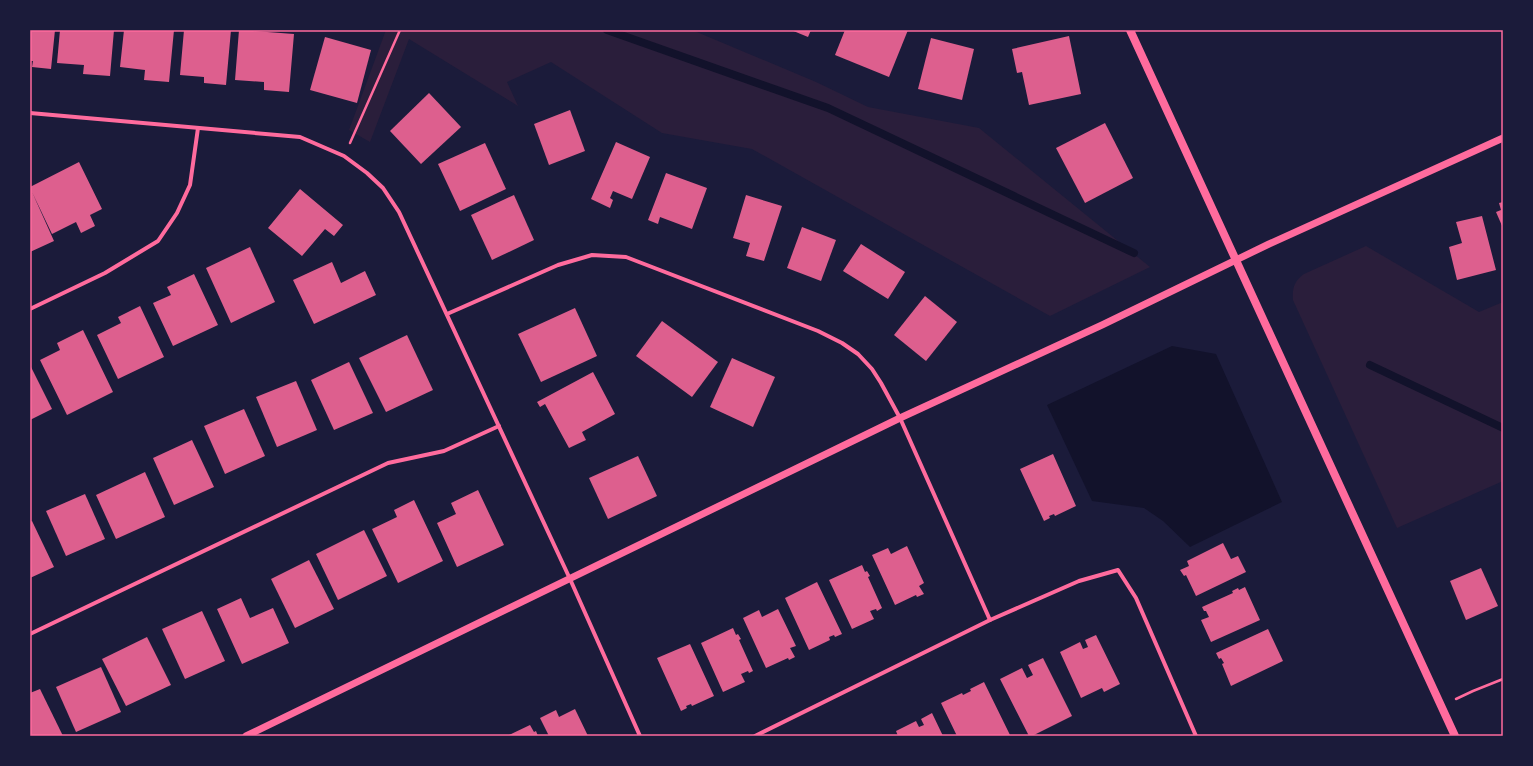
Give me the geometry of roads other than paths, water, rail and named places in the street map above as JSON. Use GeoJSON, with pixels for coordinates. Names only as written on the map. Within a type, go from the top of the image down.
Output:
{"type":"FeatureCollection","features":[{"type":"Feature","properties":{"kind":"main road"},"geometry":{"type":"LineString","coordinates":[[1130,30],[1453,736]]}},
{"type":"Feature","properties":{"kind":"street"},"geometry":{"type":"LineString","coordinates":[[30,112],[300,137],[344,156],[367,173],[383,188],[400,212],[570,579],[640,736]]}},
{"type":"Feature","properties":{"kind":"street"},"geometry":{"type":"LineString","coordinates":[[30,309],[105,273],[158,241],[177,213],[190,185],[198,128]]}},
{"type":"Feature","properties":{"kind":"street"},"geometry":{"type":"LineString","coordinates":[[246,736],[900,418],[1102,325],[1236,260],[1503,138]]}},
{"type":"Feature","properties":{"kind":"street"},"geometry":{"type":"LineString","coordinates":[[447,314],[558,265],[592,255],[626,257],[818,331],[842,343],[858,354],[872,369],[900,418],[990,620]]}},
{"type":"Feature","properties":{"kind":"street"},"geometry":{"type":"LineString","coordinates":[[30,634],[388,463],[444,451],[498,426]]}},
{"type":"Feature","properties":{"kind":"street"},"geometry":{"type":"LineString","coordinates":[[755,736],[990,620],[1079,582],[1118,570],[1136,598],[1196,736]]}},
{"type":"Feature","properties":{"kind":"waterway"},"geometry":{"type":"LineString","coordinates":[[607,30],[828,108],[1134,253]]}},
{"type":"Feature","properties":{"kind":"waterway"},"geometry":{"type":"LineString","coordinates":[[1370,365],[1503,428]]}}]}
